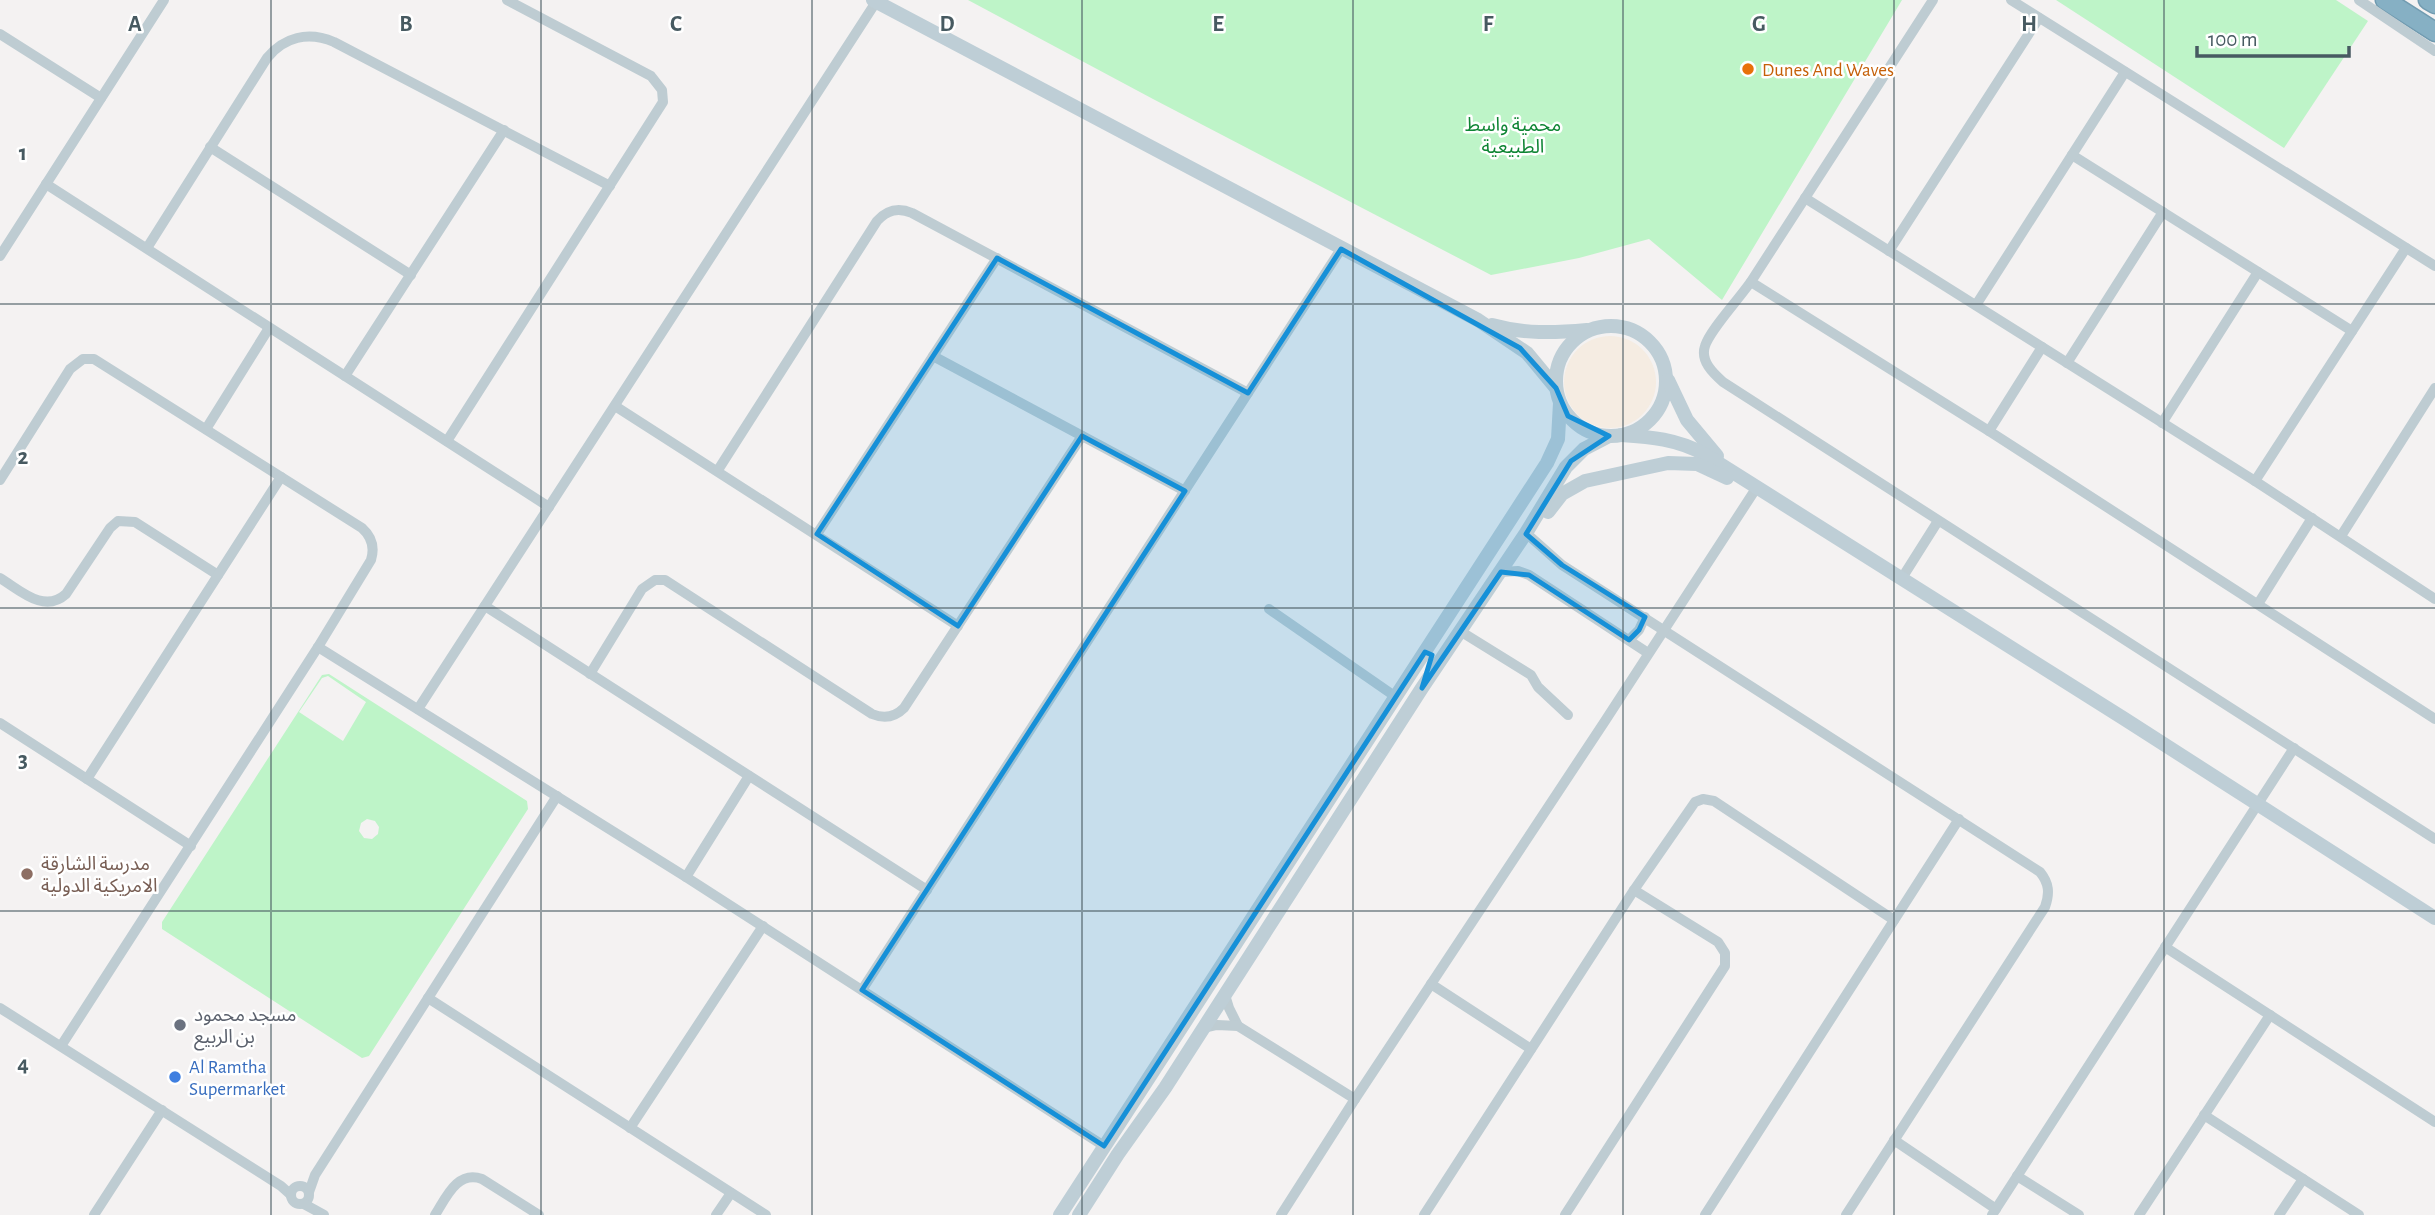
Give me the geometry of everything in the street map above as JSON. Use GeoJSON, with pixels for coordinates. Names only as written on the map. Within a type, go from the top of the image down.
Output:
{"type":"FeatureCollection","features":[{"type":"Feature","properties":{"kind":"highway"},"geometry":{"type":"LineString","coordinates":[[2385,0],[2435,32]]}},
{"type":"Feature","properties":{"kind":"highway"},"geometry":{"type":"LineString","coordinates":[[2428,0],[2435,4]]}},
{"type":"Feature","properties":{"kind":"main road"},"geometry":{"type":"LineString","coordinates":[[875,1],[1478,320],[1527,354],[1556,388]]}},
{"type":"Feature","properties":{"kind":"main road"},"geometry":{"type":"LineString","coordinates":[[1478,320],[1526,332],[1591,330],[1610,326],[1637,333],[1657,352],[1676,401],[1693,429],[1733,472]]}},
{"type":"Feature","properties":{"kind":"main road"},"geometry":{"type":"LineString","coordinates":[[1060,1215],[1552,455],[1559,430],[1560,403],[1556,374],[1560,360],[1567,347],[1591,330]]}},
{"type":"Feature","properties":{"kind":"main road"},"geometry":{"type":"LineString","coordinates":[[1079,1215],[1204,1028],[1571,461],[1591,445],[1646,423],[1662,401],[1665,374]]}},
{"type":"Feature","properties":{"kind":"main road"},"geometry":{"type":"LineString","coordinates":[[1560,403],[1580,427],[1594,433],[1665,439],[1685,444],[1733,472],[2435,918]]}},
{"type":"Feature","properties":{"kind":"main road"},"geometry":{"type":"LineString","coordinates":[[1528,530],[1544,517],[1562,494],[1577,484],[1668,463],[1697,464],[1735,482],[1756,486]]}},
{"type":"Feature","properties":{"kind":"main road"},"geometry":{"type":"LineString","coordinates":[[1422,688],[1429,666],[1446,638],[1445,633],[1439,630]]}},
{"type":"Feature","properties":{"kind":"street"},"geometry":{"type":"LineString","coordinates":[[0,256],[164,0]]}},
{"type":"Feature","properties":{"kind":"street"},"geometry":{"type":"LineString","coordinates":[[1933,0],[1751,282],[1709,338],[1704,348],[1706,362],[1723,382],[2435,839]]}},
{"type":"Feature","properties":{"kind":"street"},"geometry":{"type":"LineString","coordinates":[[2011,0],[2435,266]]}},
{"type":"Feature","properties":{"kind":"street"},"geometry":{"type":"LineString","coordinates":[[2359,0],[2435,51]]}},
{"type":"Feature","properties":{"kind":"street"},"geometry":{"type":"LineString","coordinates":[[447,441],[661,108],[663,96],[660,85],[652,76],[510,1]]}},
{"type":"Feature","properties":{"kind":"street"},"geometry":{"type":"LineString","coordinates":[[418,709],[875,1]]}},
{"type":"Feature","properties":{"kind":"street"},"geometry":{"type":"LineString","coordinates":[[1889,251],[2039,18]]}},
{"type":"Feature","properties":{"kind":"street"},"geometry":{"type":"LineString","coordinates":[[0,34],[101,98]]}},
{"type":"Feature","properties":{"kind":"street"},"geometry":{"type":"LineString","coordinates":[[147,248],[272,51],[288,40],[306,36],[334,42],[610,186]]}},
{"type":"Feature","properties":{"kind":"street"},"geometry":{"type":"LineString","coordinates":[[1976,305],[2125,72]]}},
{"type":"Feature","properties":{"kind":"street"},"geometry":{"type":"LineString","coordinates":[[345,376],[504,130]]}},
{"type":"Feature","properties":{"kind":"street"},"geometry":{"type":"LineString","coordinates":[[211,147],[411,275]]}},
{"type":"Feature","properties":{"kind":"street"},"geometry":{"type":"LineString","coordinates":[[2072,155],[2352,331]]}},
{"type":"Feature","properties":{"kind":"street"},"geometry":{"type":"LineString","coordinates":[[47,184],[549,506]]}},
{"type":"Feature","properties":{"kind":"street"},"geometry":{"type":"LineString","coordinates":[[1805,198],[2255,481],[2435,599]]}},
{"type":"Feature","properties":{"kind":"street"},"geometry":{"type":"LineString","coordinates":[[718,470],[881,216],[893,210],[906,210],[1248,393]]}},
{"type":"Feature","properties":{"kind":"street"},"geometry":{"type":"LineString","coordinates":[[2067,363],[2163,212]]}},
{"type":"Feature","properties":{"kind":"street"},"geometry":{"type":"LineString","coordinates":[[2255,481],[2406,248]]}},
{"type":"Feature","properties":{"kind":"street"},"geometry":{"type":"LineString","coordinates":[[862,990],[1341,249]]}},
{"type":"Feature","properties":{"kind":"street"},"geometry":{"type":"LineString","coordinates":[[817,534],[996,258]]}},
{"type":"Feature","properties":{"kind":"street"},"geometry":{"type":"LineString","coordinates":[[2162,423],[2258,272]]}},
{"type":"Feature","properties":{"kind":"street"},"geometry":{"type":"LineString","coordinates":[[1751,282],[1989,431],[2435,719]]}},
{"type":"Feature","properties":{"kind":"street"},"geometry":{"type":"LineString","coordinates":[[206,429],[269,328]]}},
{"type":"Feature","properties":{"kind":"street"},"geometry":{"type":"LineString","coordinates":[[1989,431],[2042,347]]}},
{"type":"Feature","properties":{"kind":"street"},"geometry":{"type":"LineString","coordinates":[[933,356],[1185,491]]}},
{"type":"Feature","properties":{"kind":"street"},"geometry":{"type":"LineString","coordinates":[[0,480],[70,369],[83,359],[99,362],[362,528],[373,546],[371,560],[318,647],[61,1046]]}},
{"type":"Feature","properties":{"kind":"street"},"geometry":{"type":"LineString","coordinates":[[2341,536],[2435,388]]}},
{"type":"Feature","properties":{"kind":"street"},"geometry":{"type":"LineString","coordinates":[[615,406],[958,626]]}},
{"type":"Feature","properties":{"kind":"street"},"geometry":{"type":"LineString","coordinates":[[590,674],[642,589],[650,582],[660,579],[670,582],[878,716],[889,717],[900,712],[1082,436]]}},
{"type":"Feature","properties":{"kind":"street"},"geometry":{"type":"LineString","coordinates":[[88,779],[281,477]]}},
{"type":"Feature","properties":{"kind":"street"},"geometry":{"type":"LineString","coordinates":[[1281,1215],[1756,486]]}},
{"type":"Feature","properties":{"kind":"street"},"geometry":{"type":"LineString","coordinates":[[2258,604],[2312,518]]}},
{"type":"Feature","properties":{"kind":"street"},"geometry":{"type":"LineString","coordinates":[[0,578],[37,600],[55,601],[66,594],[110,528],[124,520],[135,522],[218,575]]}},
{"type":"Feature","properties":{"kind":"street"},"geometry":{"type":"LineString","coordinates":[[1902,578],[1938,521]]}},
{"type":"Feature","properties":{"kind":"street"},"geometry":{"type":"LineString","coordinates":[[1528,530],[1562,565],[2040,872],[2048,884],[2048,900],[1846,1215]]}},
{"type":"Feature","properties":{"kind":"street"},"geometry":{"type":"LineString","coordinates":[[1501,572],[1518,571],[1529,575],[1648,653]]}},
{"type":"Feature","properties":{"kind":"street"},"geometry":{"type":"LineString","coordinates":[[485,606],[927,890]]}},
{"type":"Feature","properties":{"kind":"street"},"geometry":{"type":"LineString","coordinates":[[1269,610],[1396,697]]}},
{"type":"Feature","properties":{"kind":"street"},"geometry":{"type":"LineString","coordinates":[[1629,640],[1639,630],[1644,617]]}},
{"type":"Feature","properties":{"kind":"street"},"geometry":{"type":"LineString","coordinates":[[1460,631],[1531,675],[1538,687],[1568,715]]}},
{"type":"Feature","properties":{"kind":"street"},"geometry":{"type":"LineString","coordinates":[[318,647],[686,877],[1104,1146]]}},
{"type":"Feature","properties":{"kind":"street"},"geometry":{"type":"LineString","coordinates":[[0,723],[191,846]]}},
{"type":"Feature","properties":{"kind":"street"},"geometry":{"type":"LineString","coordinates":[[1895,1140],[1994,1212],[2294,748]]}},
{"type":"Feature","properties":{"kind":"street"},"geometry":{"type":"LineString","coordinates":[[686,877],[748,776]]}},
{"type":"Feature","properties":{"kind":"street"},"geometry":{"type":"LineString","coordinates":[[302,1194],[557,796]]}},
{"type":"Feature","properties":{"kind":"street"},"geometry":{"type":"LineString","coordinates":[[1424,1215],[1634,890],[1698,800],[1714,801],[1894,920]]}},
{"type":"Feature","properties":{"kind":"street"},"geometry":{"type":"LineString","coordinates":[[1705,1215],[1959,819]]}},
{"type":"Feature","properties":{"kind":"street"},"geometry":{"type":"LineString","coordinates":[[1565,1215],[1725,966],[1725,953],[1718,942],[1634,890]]}},
{"type":"Feature","properties":{"kind":"street"},"geometry":{"type":"LineString","coordinates":[[631,1128],[763,926]]}},
{"type":"Feature","properties":{"kind":"street"},"geometry":{"type":"LineString","coordinates":[[2165,947],[2435,1122]]}},
{"type":"Feature","properties":{"kind":"street"},"geometry":{"type":"LineString","coordinates":[[1431,984],[1531,1049]]}},
{"type":"Feature","properties":{"kind":"street"},"geometry":{"type":"LineString","coordinates":[[1225,995],[1238,1026]]}},
{"type":"Feature","properties":{"kind":"street"},"geometry":{"type":"LineString","coordinates":[[428,998],[766,1215]]}},
{"type":"Feature","properties":{"kind":"street"},"geometry":{"type":"LineString","coordinates":[[0,1008],[281,1185],[302,1194],[320,1213]]}},
{"type":"Feature","properties":{"kind":"street"},"geometry":{"type":"LineString","coordinates":[[2139,1215],[2270,1015]]}},
{"type":"Feature","properties":{"kind":"street"},"geometry":{"type":"LineString","coordinates":[[1204,1028],[1224,1024],[1238,1026],[1355,1099]]}},
{"type":"Feature","properties":{"kind":"street"},"geometry":{"type":"LineString","coordinates":[[94,1215],[163,1110]]}},
{"type":"Feature","properties":{"kind":"street"},"geometry":{"type":"LineString","coordinates":[[2204,1115],[2359,1215]]}},
{"type":"Feature","properties":{"kind":"street"},"geometry":{"type":"LineString","coordinates":[[2017,1176],[2079,1215]]}},
{"type":"Feature","properties":{"kind":"street"},"geometry":{"type":"LineString","coordinates":[[435,1215],[456,1183],[471,1177],[482,1180],[538,1215]]}},
{"type":"Feature","properties":{"kind":"street"},"geometry":{"type":"LineString","coordinates":[[2279,1215],[2303,1179]]}},
{"type":"Feature","properties":{"kind":"street"},"geometry":{"type":"LineString","coordinates":[[716,1215],[730,1192]]}},
{"type":"Feature","properties":{"kind":"highlighted area"},"geometry":{"type":"Polygon","coordinates":[[[1341,249],[1520,348],[1556,388],[1568,416],[1609,436],[1571,461],[1526,534],[1562,565],[1645,617],[1639,630],[1629,640],[1529,575],[1501,572],[1422,688],[1432,655],[1425,652],[1104,1146],[862,990],[1185,491],[1082,436],[958,626],[817,534],[997,258],[1248,393],[1341,249]]]}},
{"type":"Feature","properties":{"kind":"green space","name":"محمية واسط الطبيعية"},"geometry":{"type":"Polygon","coordinates":[[[968,0],[1902,0],[1722,300],[1649,239],[1579,258],[1491,275],[968,0]]]}},
{"type":"Feature","properties":{"kind":"green space"},"geometry":{"type":"Polygon","coordinates":[[[2056,0],[2336,0],[2368,21],[2284,148],[2056,0]]]}},
{"type":"Feature","properties":{"kind":"green space"},"geometry":{"type":"Polygon","coordinates":[[[329,674],[527,801],[528,809],[369,1056],[362,1058],[162,929],[162,922],[322,675],[329,674]],[[328,676],[322,678],[299,712],[343,741],[366,702],[328,676]],[[367,819],[361,823],[359,831],[364,838],[372,839],[378,834],[379,827],[375,821],[367,819]]]}},
{"type":"Feature","properties":{"kind":"sand"},"geometry":{"type":"Polygon","coordinates":[[[1610,336],[1628,339],[1643,349],[1653,364],[1656,382],[1653,400],[1643,415],[1628,425],[1610,428],[1592,425],[1577,415],[1567,400],[1564,382],[1567,364],[1577,349],[1592,339],[1610,336]]]}},
{"type":"Feature","properties":{"kind":"place","name":"Dunes And Waves"},"geometry":{"type":"Point","coordinates":[1748,69]}},
{"type":"Feature","properties":{"kind":"place","name":"مدرسة الشارقة الامريكية الدولية"},"geometry":{"type":"Point","coordinates":[27,874]}},
{"type":"Feature","properties":{"kind":"place","name":"مسجد محمود بن الربيع"},"geometry":{"type":"Point","coordinates":[180,1025]}},
{"type":"Feature","properties":{"kind":"place","name":"Al Ramtha Supermarket"},"geometry":{"type":"Point","coordinates":[175,1077]}}]}
